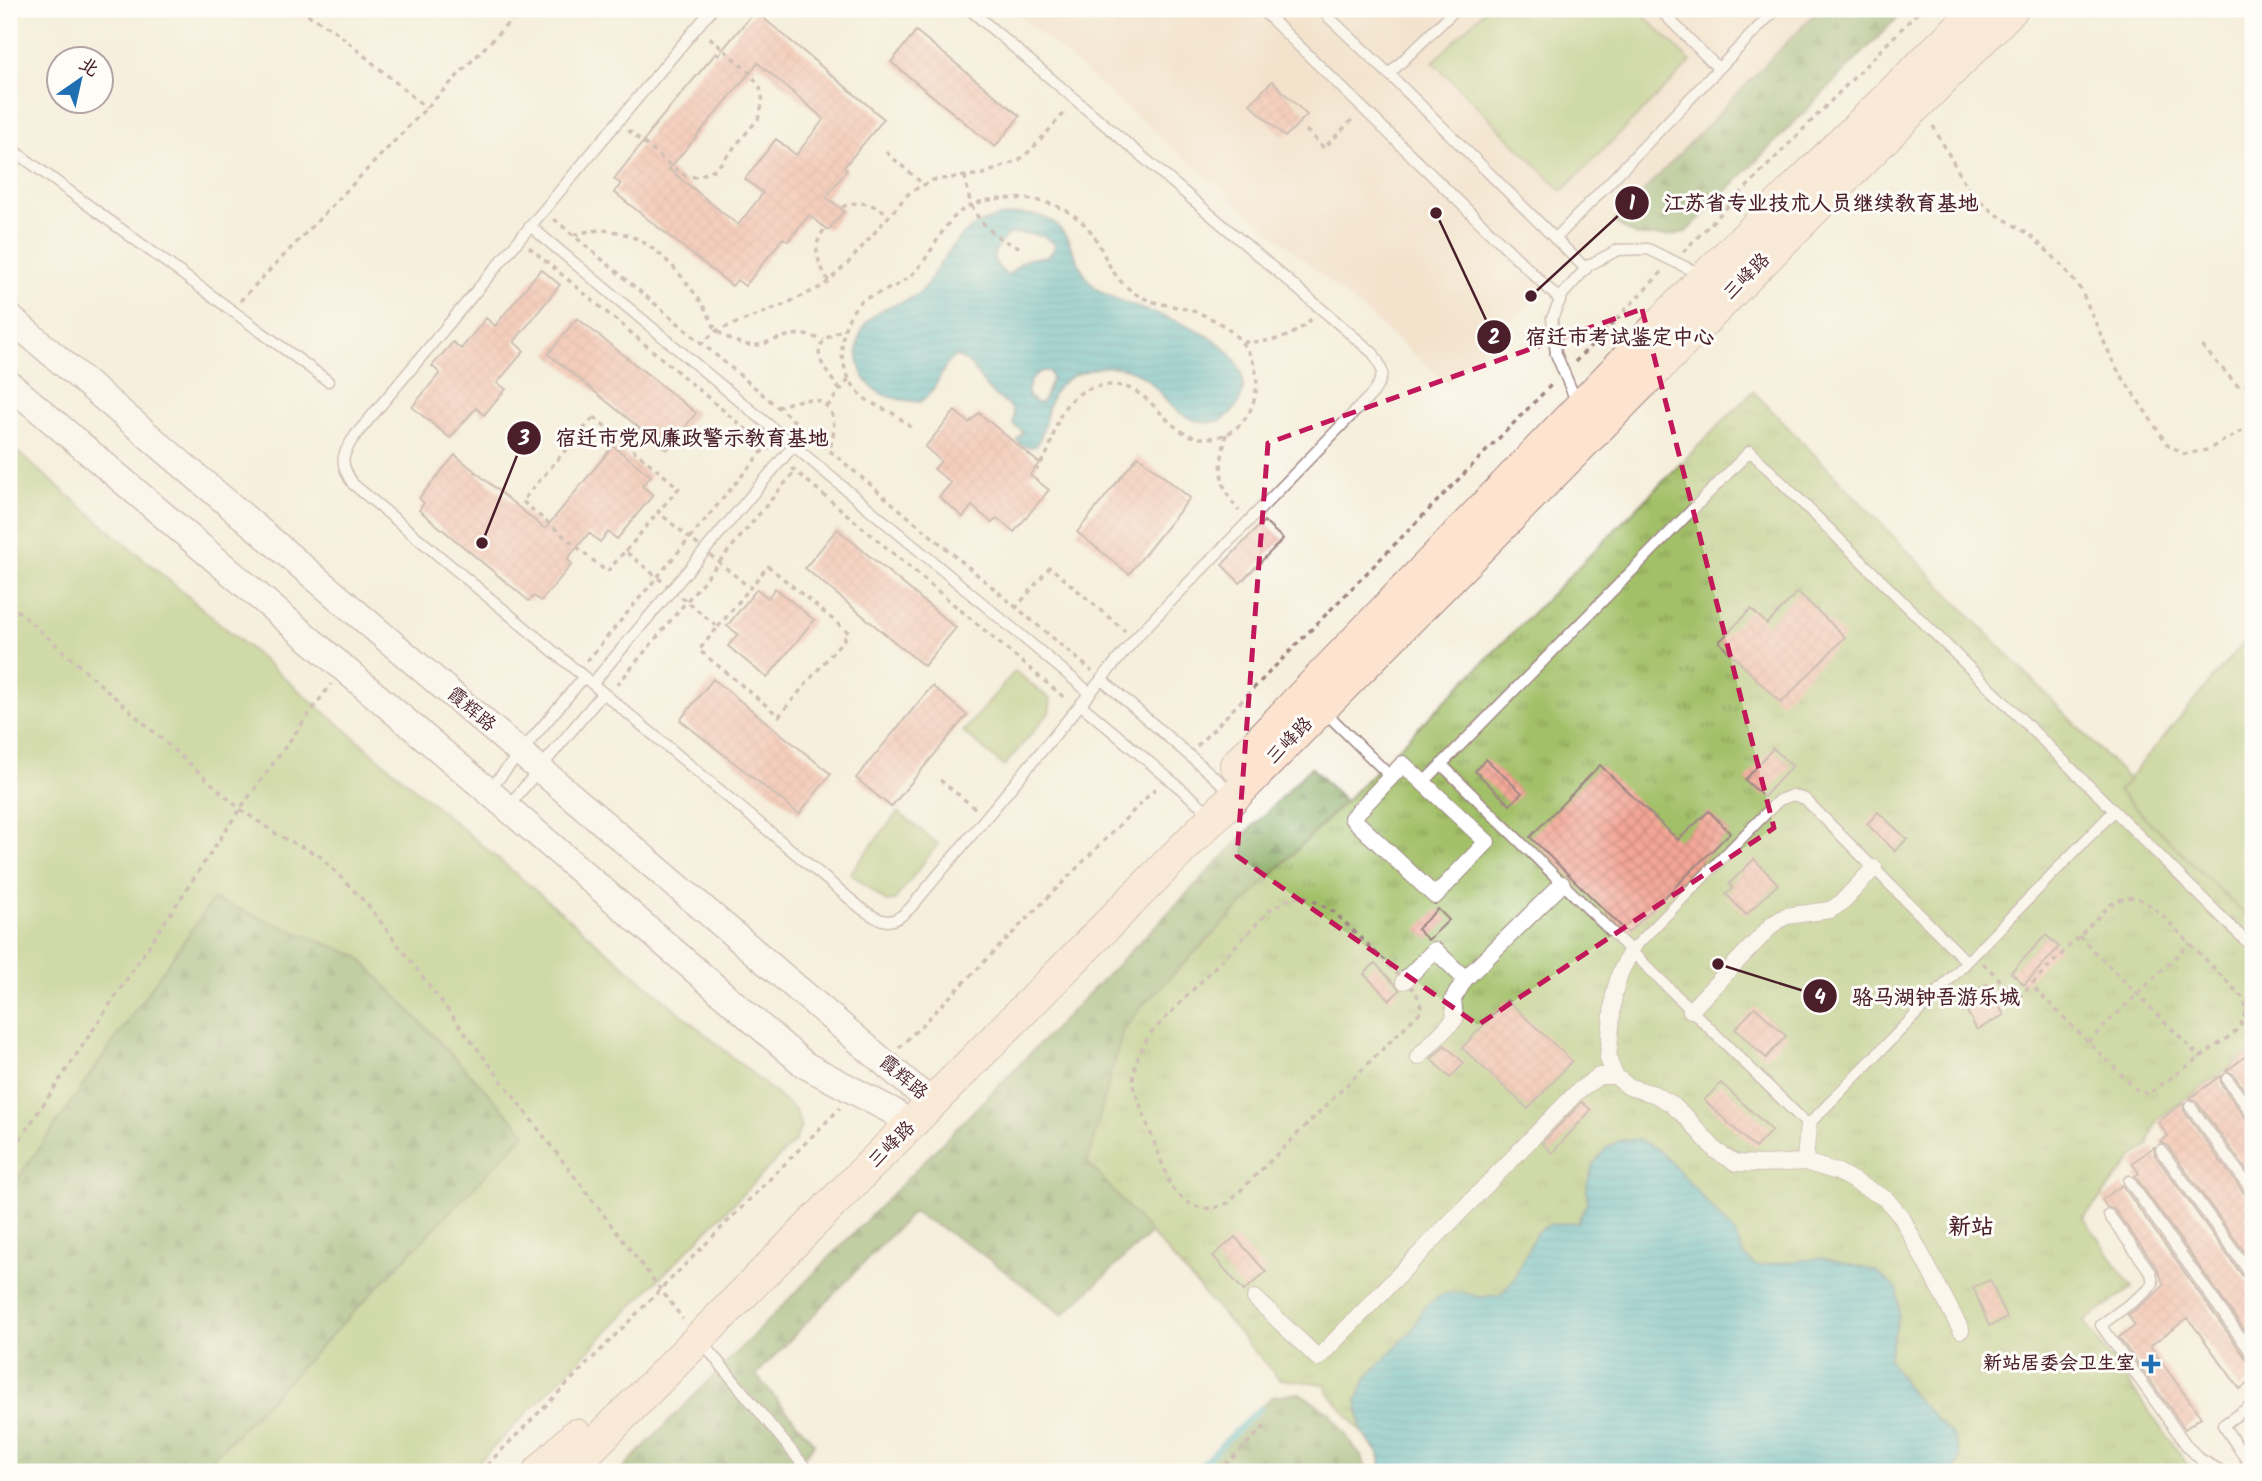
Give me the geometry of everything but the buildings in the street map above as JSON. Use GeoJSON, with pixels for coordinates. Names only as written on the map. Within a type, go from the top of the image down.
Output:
{"type":"FeatureCollection","features":[{"type":"Feature","properties":{"kind":"main road","name":"三峰路"},"geometry":{"type":"LineString","coordinates":[[1314,701],[1579,408],[1705,276],[1978,9]]}},
{"type":"Feature","properties":{"kind":"main road","name":"三峰路"},"geometry":{"type":"LineString","coordinates":[[539,1472],[692,1330],[1314,701],[2012,9]]}},
{"type":"Feature","properties":{"kind":"main road","name":"三峰路"},"geometry":{"type":"LineString","coordinates":[[567,1472],[692,1330]]}},
{"type":"Feature","properties":{"kind":"street","name":"霞辉路"},"geometry":{"type":"LineString","coordinates":[[9,317],[924,1097]]}},
{"type":"Feature","properties":{"kind":"street","name":"霞辉路"},"geometry":{"type":"LineString","coordinates":[[9,384],[805,1065],[902,1119]]}},
{"type":"Feature","properties":{"kind":"street"},"geometry":{"type":"LineString","coordinates":[[1403,764],[1423,783],[1486,842],[1435,897],[1352,818],[1403,764]]}},
{"type":"Feature","properties":{"kind":"street"},"geometry":{"type":"LineString","coordinates":[[1690,1010],[1773,924],[1786,916],[1830,910],[1841,903],[1874,869]]}},
{"type":"Feature","properties":{"kind":"street"},"geometry":{"type":"LineString","coordinates":[[1418,1057],[1455,1018],[1453,999],[1465,979],[1562,884]]}},
{"type":"Feature","properties":{"kind":"street"},"geometry":{"type":"LineString","coordinates":[[1404,981],[1435,950],[1465,979]]}},
{"type":"Feature","properties":{"kind":"street"},"geometry":{"type":"LineString","coordinates":[[1631,951],[1614,993],[1610,1022],[1608,1058],[1615,1076],[1629,1087],[1654,1094],[1670,1103],[1716,1151],[1736,1163],[1805,1162],[1838,1172],[1886,1199],[1902,1218],[1961,1330]]}},
{"type":"Feature","properties":{"kind":"street"},"geometry":{"type":"LineString","coordinates":[[1255,1298],[1318,1358],[1577,1091],[1599,1076],[1615,1076]]}},
{"type":"Feature","properties":{"kind":"street"},"geometry":{"type":"LineString","coordinates":[[1805,1162],[1808,1125]]}},
{"type":"Feature","properties":{"kind":"lane"},"geometry":{"type":"LineString","coordinates":[[712,9],[355,436],[345,449],[343,461],[353,484],[877,920],[889,922],[901,918],[1135,639],[1373,393],[1381,380],[1383,368],[1373,353],[969,9]]}},
{"type":"Feature","properties":{"kind":"lane"},"geometry":{"type":"LineString","coordinates":[[1261,9],[1560,300]]}},
{"type":"Feature","properties":{"kind":"lane"},"geometry":{"type":"LineString","coordinates":[[1320,9],[1586,269]]}},
{"type":"Feature","properties":{"kind":"lane"},"geometry":{"type":"LineString","coordinates":[[1389,74],[1456,9]]}},
{"type":"Feature","properties":{"kind":"lane"},"geometry":{"type":"LineString","coordinates":[[1659,9],[1718,68]]}},
{"type":"Feature","properties":{"kind":"lane"},"geometry":{"type":"LineString","coordinates":[[1555,239],[1776,9]]}},
{"type":"Feature","properties":{"kind":"lane"},"geometry":{"type":"LineString","coordinates":[[9,147],[328,381]]}},
{"type":"Feature","properties":{"kind":"lane"},"geometry":{"type":"LineString","coordinates":[[530,226],[1090,693]]}},
{"type":"Feature","properties":{"kind":"lane"},"geometry":{"type":"LineString","coordinates":[[1579,408],[1556,354],[1552,318],[1563,293],[1589,265],[1618,250],[1648,249],[1705,276]]}},
{"type":"Feature","properties":{"kind":"lane"},"geometry":{"type":"LineString","coordinates":[[497,799],[530,761],[585,678],[793,444]]}},
{"type":"Feature","properties":{"kind":"lane"},"geometry":{"type":"LineString","coordinates":[[1423,783],[1750,451],[2253,948]]}},
{"type":"Feature","properties":{"kind":"lane"},"geometry":{"type":"LineString","coordinates":[[1101,679],[1228,789]]}},
{"type":"Feature","properties":{"kind":"lane"},"geometry":{"type":"LineString","coordinates":[[497,799],[530,761],[605,695]]}},
{"type":"Feature","properties":{"kind":"lane"},"geometry":{"type":"LineString","coordinates":[[1314,701],[1391,777]]}},
{"type":"Feature","properties":{"kind":"lane"},"geometry":{"type":"LineString","coordinates":[[1079,706],[1206,811]]}},
{"type":"Feature","properties":{"kind":"lane"},"geometry":{"type":"LineString","coordinates":[[1441,764],[1808,1125],[2114,811]]}},
{"type":"Feature","properties":{"kind":"lane"},"geometry":{"type":"LineString","coordinates":[[1631,951],[1779,800],[1793,794],[1805,799],[1874,869],[1971,958]]}},
{"type":"Feature","properties":{"kind":"lane"},"geometry":{"type":"LineString","coordinates":[[2227,1079],[2253,1115]]}},
{"type":"Feature","properties":{"kind":"lane"},"geometry":{"type":"LineString","coordinates":[[2190,1106],[2253,1192]]}},
{"type":"Feature","properties":{"kind":"lane"},"geometry":{"type":"LineString","coordinates":[[2161,1150],[2253,1276]]}},
{"type":"Feature","properties":{"kind":"lane"},"geometry":{"type":"LineString","coordinates":[[2129,1181],[2253,1355]]}},
{"type":"Feature","properties":{"kind":"lane"},"geometry":{"type":"LineString","coordinates":[[2109,1215],[2151,1273],[2153,1283],[2147,1291],[2101,1325],[2187,1446],[2200,1459],[2223,1472]]}},
{"type":"Feature","properties":{"kind":"lane"},"geometry":{"type":"LineString","coordinates":[[692,1330],[809,1472]]}},
{"type":"Feature","properties":{"kind":"lane"},"geometry":{"type":"LineString","coordinates":[[2238,1472],[2252,1467],[2224,1425],[2253,1404]]}},
{"type":"Feature","properties":{"kind":"path"},"geometry":{"type":"LineString","coordinates":[[299,9],[335,32],[426,108]]}},
{"type":"Feature","properties":{"kind":"path"},"geometry":{"type":"LineString","coordinates":[[231,310],[522,9]]}},
{"type":"Feature","properties":{"kind":"path"},"geometry":{"type":"LineString","coordinates":[[1188,755],[1922,9]]}},
{"type":"Feature","properties":{"kind":"path"},"geometry":{"type":"LineString","coordinates":[[618,122],[674,168],[686,176],[697,177],[717,168],[758,119],[763,102],[760,87],[751,74],[697,27]]}},
{"type":"Feature","properties":{"kind":"path"},"geometry":{"type":"LineString","coordinates":[[689,357],[716,331],[781,306],[829,282],[910,192],[933,180],[983,174],[1019,160],[1076,100]]}},
{"type":"Feature","properties":{"kind":"path"},"geometry":{"type":"LineString","coordinates":[[1306,130],[1324,148],[1363,109]]}},
{"type":"Feature","properties":{"kind":"path"},"geometry":{"type":"LineString","coordinates":[[1930,121],[1972,193],[1993,212],[2030,235],[2062,265],[2081,290],[2115,366],[2167,444],[2185,454],[2207,450],[2253,425]]}},
{"type":"Feature","properties":{"kind":"path"},"geometry":{"type":"LineString","coordinates":[[886,152],[924,185]]}},
{"type":"Feature","properties":{"kind":"path"},"geometry":{"type":"LineString","coordinates":[[965,176],[971,205],[980,219],[1006,242],[1024,248]]}},
{"type":"Feature","properties":{"kind":"path"},"geometry":{"type":"LineString","coordinates":[[911,427],[861,395],[849,379],[843,365],[842,340],[844,329],[856,307],[910,276],[942,230],[971,205],[990,200],[1019,199],[1039,200],[1058,206],[1091,232],[1107,264],[1129,289],[1155,303],[1195,312],[1237,335],[1254,362],[1256,393],[1251,409],[1240,424],[1226,435],[1199,439],[1174,427],[1135,389],[1121,384],[1090,388],[1076,396],[1059,415],[1047,453],[1037,469]]}},
{"type":"Feature","properties":{"kind":"path"},"geometry":{"type":"LineString","coordinates":[[842,207],[853,202],[864,202],[890,214]]}},
{"type":"Feature","properties":{"kind":"path"},"geometry":{"type":"LineString","coordinates":[[544,211],[1101,679]]}},
{"type":"Feature","properties":{"kind":"path"},"geometry":{"type":"LineString","coordinates":[[574,236],[589,230],[609,229],[631,234],[671,265],[705,309],[716,331],[748,346],[761,346],[792,335],[805,334],[824,340]]}},
{"type":"Feature","properties":{"kind":"path"},"geometry":{"type":"LineString","coordinates":[[824,230],[817,240],[816,250],[819,263],[829,282]]}},
{"type":"Feature","properties":{"kind":"path"},"geometry":{"type":"LineString","coordinates":[[520,239],[1079,706]]}},
{"type":"Feature","properties":{"kind":"path"},"geometry":{"type":"LineString","coordinates":[[1243,342],[1266,342],[1296,333],[1320,309]]}},
{"type":"Feature","properties":{"kind":"path"},"geometry":{"type":"LineString","coordinates":[[840,390],[825,370],[820,350],[824,340],[844,329]]}},
{"type":"Feature","properties":{"kind":"path"},"geometry":{"type":"LineString","coordinates":[[2202,346],[2237,384],[2253,386]]}},
{"type":"Feature","properties":{"kind":"path"},"geometry":{"type":"LineString","coordinates":[[827,407],[849,379]]}},
{"type":"Feature","properties":{"kind":"path"},"geometry":{"type":"LineString","coordinates":[[777,408],[805,398],[813,398],[827,407],[834,417],[835,426],[829,451]]}},
{"type":"Feature","properties":{"kind":"path"},"geometry":{"type":"LineString","coordinates":[[585,678],[790,418]]}},
{"type":"Feature","properties":{"kind":"path"},"geometry":{"type":"LineString","coordinates":[[1226,435],[1220,466],[1223,483],[1230,500],[1248,521]]}},
{"type":"Feature","properties":{"kind":"path"},"geometry":{"type":"LineString","coordinates":[[605,695],[819,442]]}},
{"type":"Feature","properties":{"kind":"path"},"geometry":{"type":"LineString","coordinates":[[625,551],[658,512]]}},
{"type":"Feature","properties":{"kind":"path"},"geometry":{"type":"LineString","coordinates":[[1004,622],[1050,567],[1135,639]]}},
{"type":"Feature","properties":{"kind":"path"},"geometry":{"type":"LineString","coordinates":[[718,627],[750,588]]}},
{"type":"Feature","properties":{"kind":"path"},"geometry":{"type":"LineString","coordinates":[[9,603],[240,809],[278,835],[320,856],[367,904],[692,1330]]}},
{"type":"Feature","properties":{"kind":"path"},"geometry":{"type":"LineString","coordinates":[[9,1156],[240,809],[343,668]]}},
{"type":"Feature","properties":{"kind":"path"},"geometry":{"type":"LineString","coordinates":[[884,1063],[1166,777]]}},
{"type":"Feature","properties":{"kind":"path"},"geometry":{"type":"LineString","coordinates":[[940,780],[986,817]]}},
{"type":"Feature","properties":{"kind":"path"},"geometry":{"type":"LineString","coordinates":[[1304,896],[1318,902],[1333,911],[1404,981],[1416,992],[1422,1010],[1228,1203],[1212,1209],[1196,1207],[1181,1198],[1171,1187],[1133,1086],[1133,1070],[1149,1035],[1271,909],[1287,900],[1304,896]]}},
{"type":"Feature","properties":{"kind":"path"},"geometry":{"type":"LineString","coordinates":[[1971,958],[2018,998],[2110,905],[2124,896],[2137,898],[2152,907],[2245,1000],[2246,1013],[2241,1026],[2148,1094],[2137,1090],[2031,985]]}},
{"type":"Feature","properties":{"kind":"path"},"geometry":{"type":"LineString","coordinates":[[2079,936],[2200,1058]]}},
{"type":"Feature","properties":{"kind":"path"},"geometry":{"type":"LineString","coordinates":[[2088,1042],[2190,943]]}},
{"type":"Feature","properties":{"kind":"path"},"geometry":{"type":"LineString","coordinates":[[480,1472],[855,1092]]}},
{"type":"Feature","properties":{"kind":"path"},"geometry":{"type":"LineString","coordinates":[[1218,1472],[1268,1423]]}},
{"type":"Feature","properties":{"kind":"highlighted area"},"geometry":{"type":"Polygon","coordinates":[[[1642,309],[1774,828],[1478,1025],[1237,856],[1268,443],[1642,309]]]}},
{"type":"Feature","properties":{"kind":"shaded area"},"geometry":{"type":"Polygon","coordinates":[[[1012,9],[1819,9],[1590,246],[1447,383],[1012,9]]]}},
{"type":"Feature","properties":{"kind":"green space"},"geometry":{"type":"Polygon","coordinates":[[[1486,9],[1637,9],[1691,62],[1562,191],[1433,62],[1486,9]]]}},
{"type":"Feature","properties":{"kind":"green space"},"geometry":{"type":"Polygon","coordinates":[[[1819,9],[1906,9],[1686,232],[1667,236],[1637,236],[1614,222],[1819,9]]]}},
{"type":"Feature","properties":{"kind":"green space"},"geometry":{"type":"Polygon","coordinates":[[[1753,391],[2129,780],[2118,791],[2253,923],[2253,1050],[2157,1120],[2148,1146],[2132,1159],[2084,1218],[2132,1288],[2084,1322],[2193,1472],[1382,1472],[1379,1453],[1327,1391],[1325,1384],[1279,1379],[1088,1162],[1122,1033],[1142,1006],[1753,391]]]}},
{"type":"Feature","properties":{"kind":"green space"},"geometry":{"type":"Polygon","coordinates":[[[9,445],[795,1110],[801,1127],[795,1141],[469,1472],[9,1472],[9,445]]]}},
{"type":"Feature","properties":{"kind":"green space"},"geometry":{"type":"Polygon","coordinates":[[[2253,631],[2253,923],[2118,791],[2253,631]]]}},
{"type":"Feature","properties":{"kind":"green space"},"geometry":{"type":"Polygon","coordinates":[[[1015,671],[1051,700],[1049,713],[1004,766],[963,732],[1015,671]]]}},
{"type":"Feature","properties":{"kind":"green space"},"geometry":{"type":"Polygon","coordinates":[[[1311,767],[1345,801],[1142,1006],[1122,1033],[1088,1162],[1151,1233],[1063,1315],[971,1246],[913,1212],[756,1375],[815,1444],[789,1472],[619,1472],[1311,767]]]}},
{"type":"Feature","properties":{"kind":"green space"},"geometry":{"type":"Polygon","coordinates":[[[898,812],[938,844],[894,901],[886,902],[850,873],[898,812]]]}},
{"type":"Feature","properties":{"kind":"green space"},"geometry":{"type":"Polygon","coordinates":[[[213,899],[358,956],[526,1133],[200,1472],[9,1472],[9,1191],[213,899]]]}},
{"type":"Feature","properties":{"kind":"green space"},"geometry":{"type":"Polygon","coordinates":[[[1300,1393],[1330,1413],[1363,1459],[1367,1472],[1210,1472],[1204,1461],[1273,1396],[1300,1393]]]}},
{"type":"Feature","properties":{"kind":"water"},"geometry":{"type":"Polygon","coordinates":[[[1004,216],[1038,216],[1052,222],[1068,240],[1079,265],[1097,289],[1121,301],[1189,326],[1221,345],[1233,357],[1241,372],[1243,390],[1236,407],[1217,421],[1194,420],[1180,413],[1152,384],[1137,373],[1119,368],[1096,368],[1062,383],[1052,397],[1040,439],[1036,446],[1028,447],[1020,445],[1017,440],[1023,432],[1013,425],[1012,409],[985,386],[968,363],[956,356],[920,402],[890,397],[874,389],[859,363],[858,343],[865,325],[877,313],[914,297],[922,290],[955,244],[971,228],[1004,216]],[[1018,233],[1007,235],[995,251],[996,265],[1007,275],[1030,258],[1047,256],[1055,245],[1044,236],[1018,233]],[[1043,371],[1033,378],[1028,388],[1028,396],[1036,403],[1043,401],[1052,378],[1049,371],[1043,371]]]}},
{"type":"Feature","properties":{"kind":"water"},"geometry":{"type":"Polygon","coordinates":[[[1638,1139],[1657,1149],[1673,1164],[1735,1234],[1744,1256],[1756,1266],[1820,1258],[1876,1271],[1898,1290],[1899,1316],[1888,1358],[1911,1393],[1954,1437],[1960,1456],[1955,1472],[1382,1472],[1379,1453],[1362,1432],[1357,1400],[1367,1377],[1413,1329],[1424,1307],[1443,1294],[1461,1292],[1479,1297],[1500,1295],[1513,1281],[1536,1233],[1548,1225],[1578,1222],[1587,1203],[1587,1185],[1593,1165],[1606,1148],[1621,1140],[1638,1139]]]}},
{"type":"Feature","properties":{"kind":"waterway"},"geometry":{"type":"LineString","coordinates":[[1194,1472],[1260,1408]]}},
{"type":"Feature","properties":{"kind":"place","name":"宿迁市考试鉴定中心"},"geometry":{"type":"Point","coordinates":[1436,213]}},
{"type":"Feature","properties":{"kind":"place","name":"江苏省专业技术人员继续教育基地"},"geometry":{"type":"Point","coordinates":[1531,296]}},
{"type":"Feature","properties":{"kind":"place","name":"宿迁市党风廉政警示教育基地"},"geometry":{"type":"Point","coordinates":[482,543]}},
{"type":"Feature","properties":{"kind":"place","name":"骆马湖钟吾游乐城"},"geometry":{"type":"Point","coordinates":[1718,964]}},
{"type":"Feature","properties":{"kind":"place","name":"新站居委会卫生室"},"geometry":{"type":"Point","coordinates":[2151,1364]}},
{"type":"Feature","properties":{"kind":"district","name":"新站"},"geometry":{"type":"Point","coordinates":[1971,1228]}}]}
